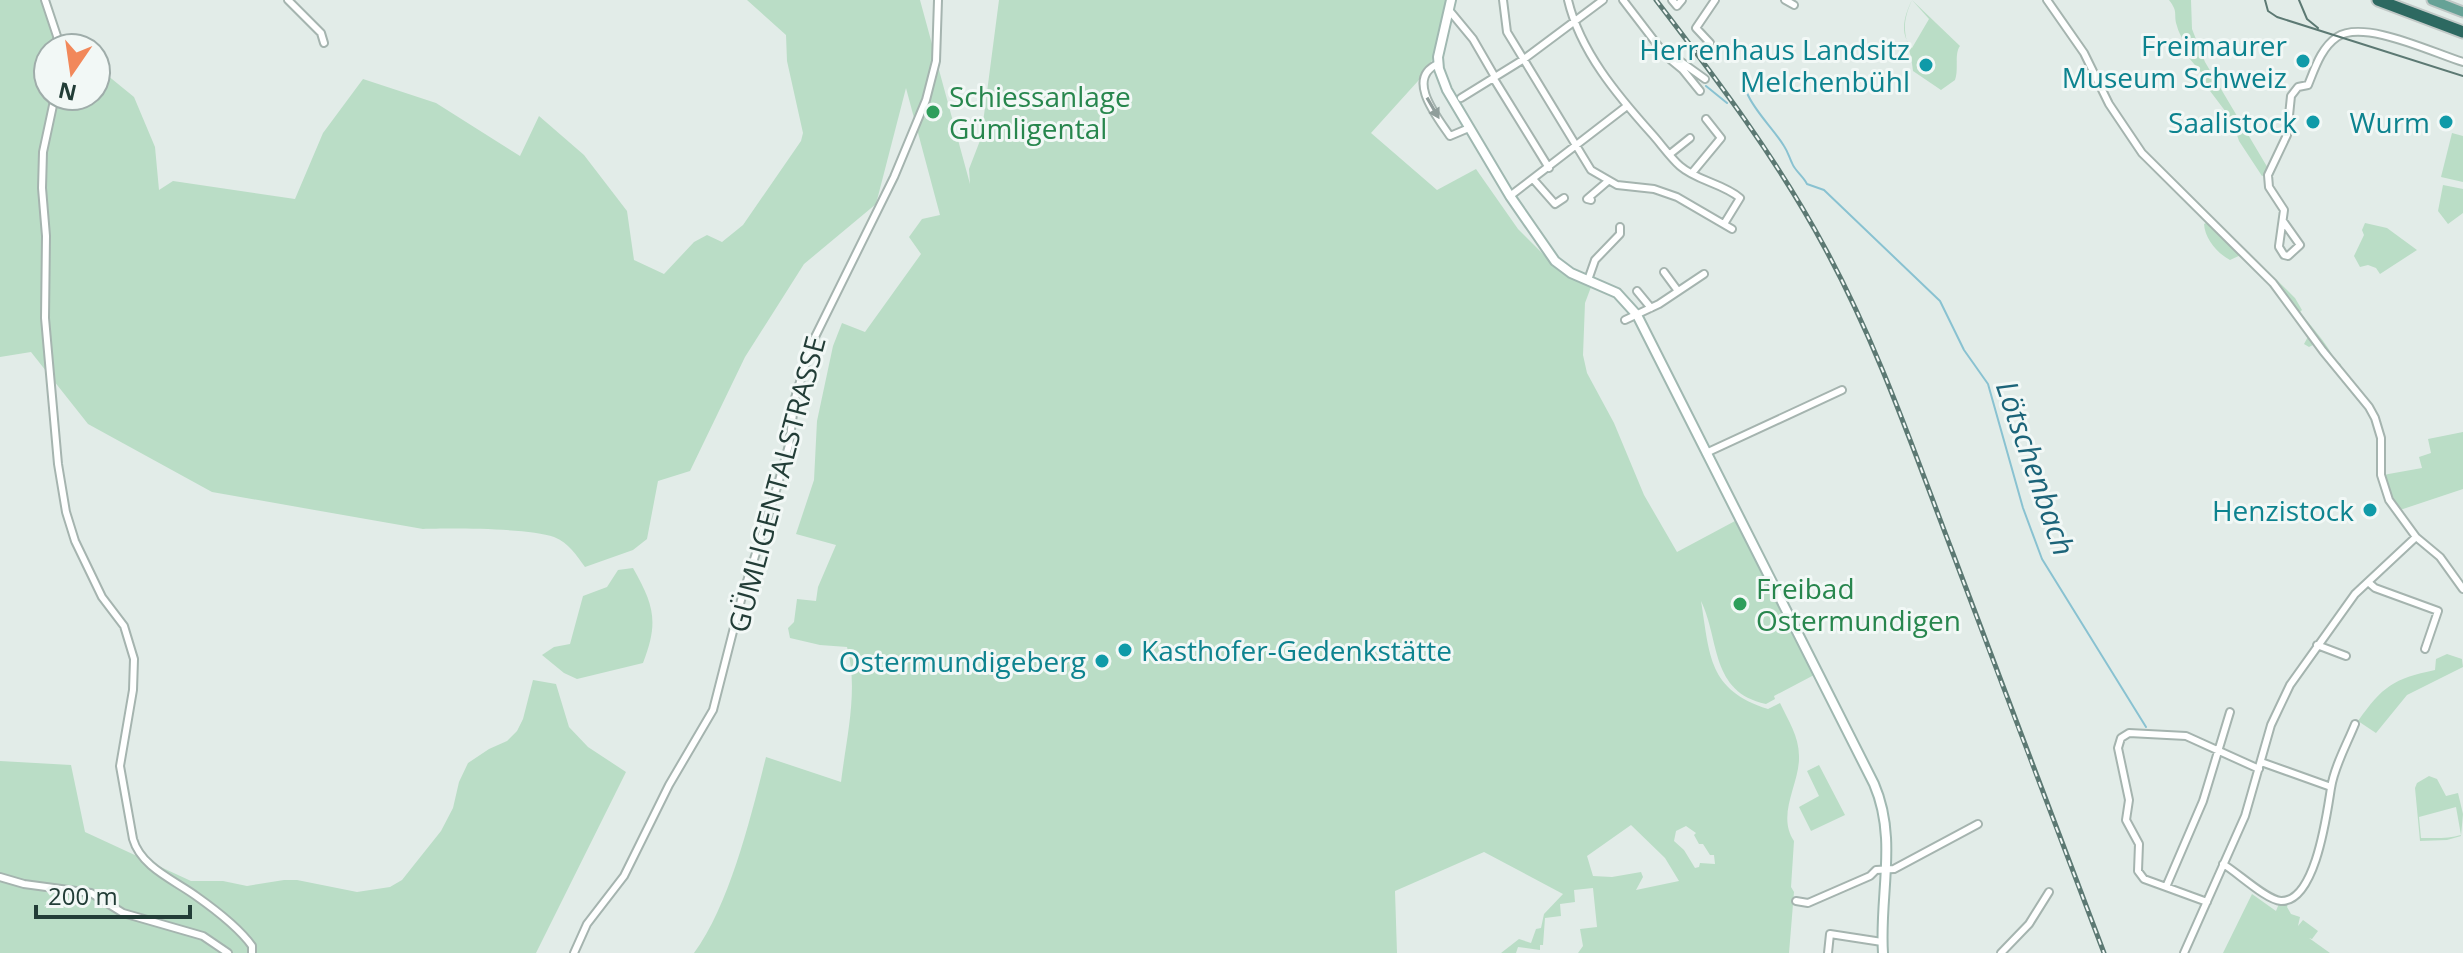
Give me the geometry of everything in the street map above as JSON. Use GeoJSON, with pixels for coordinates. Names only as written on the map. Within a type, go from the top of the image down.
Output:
{"type":"FeatureCollection","features":[{"type":"Feature","properties":{"kind":"highway"},"geometry":{"type":"LineString","coordinates":[[2378,0],[2463,32]]}},
{"type":"Feature","properties":{"kind":"highway"},"geometry":{"type":"LineString","coordinates":[[2396,0],[2463,25]]}},
{"type":"Feature","properties":{"kind":"main road"},"geometry":{"type":"LineString","coordinates":[[2432,0],[2463,12]]}},
{"type":"Feature","properties":{"kind":"street"},"geometry":{"type":"LineString","coordinates":[[45,0],[56,32]]}},
{"type":"Feature","properties":{"kind":"street"},"geometry":{"type":"LineString","coordinates":[[288,0],[321,33],[324,43]]}},
{"type":"Feature","properties":{"kind":"street","name":"GÜMLIGENTALSTRASSE"},"geometry":{"type":"LineString","coordinates":[[574,953],[587,924],[624,876],[669,785],[713,710],[741,600],[789,445],[802,371],[823,317],[855,260],[926,100],[936,61],[938,0]]}},
{"type":"Feature","properties":{"kind":"street"},"geometry":{"type":"LineString","coordinates":[[1451,0],[1438,64],[1445,85],[1510,196],[1555,261],[1571,273],[1617,293],[1637,315],[1879,794],[1887,834],[1883,953]]}},
{"type":"Feature","properties":{"kind":"street"},"geometry":{"type":"LineString","coordinates":[[1503,0],[1507,32],[1591,170],[1608,181],[1666,192],[1687,201],[1732,229]]}},
{"type":"Feature","properties":{"kind":"street"},"geometry":{"type":"LineString","coordinates":[[1568,0],[1573,22],[1597,65],[1627,106],[1680,166],[1740,198],[1724,224]]}},
{"type":"Feature","properties":{"kind":"street"},"geometry":{"type":"LineString","coordinates":[[1461,98],[1524,59],[1603,0]]}},
{"type":"Feature","properties":{"kind":"street"},"geometry":{"type":"LineString","coordinates":[[1623,0],[1666,56],[1683,70],[1700,91]]}},
{"type":"Feature","properties":{"kind":"street"},"geometry":{"type":"LineString","coordinates":[[1672,0],[1677,6],[1682,0]]}},
{"type":"Feature","properties":{"kind":"street"},"geometry":{"type":"LineString","coordinates":[[1710,43],[1696,28],[1715,0]]}},
{"type":"Feature","properties":{"kind":"street"},"geometry":{"type":"LineString","coordinates":[[1785,0],[1794,5]]}},
{"type":"Feature","properties":{"kind":"street"},"geometry":{"type":"LineString","coordinates":[[2047,0],[2084,53],[2109,104],[2142,153],[2273,283],[2372,412],[2381,438],[2381,475],[2393,508],[2416,537],[2440,557],[2463,589]]}},
{"type":"Feature","properties":{"kind":"street"},"geometry":{"type":"LineString","coordinates":[[1449,10],[1473,39],[1549,168]]}},
{"type":"Feature","properties":{"kind":"street"},"geometry":{"type":"LineString","coordinates":[[2283,221],[2300,245],[2288,256],[2279,247],[2284,210],[2269,187],[2268,175],[2287,135],[2293,93],[2300,86],[2308,85],[2319,60],[2334,40],[2349,32],[2367,31],[2463,62]]}},
{"type":"Feature","properties":{"kind":"street"},"geometry":{"type":"LineString","coordinates":[[1661,46],[1705,79]]}},
{"type":"Feature","properties":{"kind":"street"},"geometry":{"type":"LineString","coordinates":[[1438,64],[1425,71],[1422,86],[1426,96],[1450,136],[1469,128]]}},
{"type":"Feature","properties":{"kind":"street"},"geometry":{"type":"LineString","coordinates":[[1510,196],[1627,106]]}},
{"type":"Feature","properties":{"kind":"street"},"geometry":{"type":"LineString","coordinates":[[52,112],[43,152],[42,188],[47,267],[45,318],[58,464],[66,512],[83,560],[102,597],[124,626],[134,659],[133,690],[120,766],[133,843],[149,864],[199,898],[244,936],[252,946],[252,953]]}},
{"type":"Feature","properties":{"kind":"street"},"geometry":{"type":"LineString","coordinates":[[1692,173],[1721,138],[1706,119]]}},
{"type":"Feature","properties":{"kind":"street"},"geometry":{"type":"LineString","coordinates":[[1670,154],[1690,138]]}},
{"type":"Feature","properties":{"kind":"street"},"geometry":{"type":"LineString","coordinates":[[1533,179],[1555,204],[1564,198]]}},
{"type":"Feature","properties":{"kind":"street"},"geometry":{"type":"LineString","coordinates":[[1591,200],[1587,199],[1608,181]]}},
{"type":"Feature","properties":{"kind":"street"},"geometry":{"type":"LineString","coordinates":[[1588,280],[1595,260],[1620,234],[1620,227]]}},
{"type":"Feature","properties":{"kind":"street"},"geometry":{"type":"LineString","coordinates":[[1664,272],[1678,291]]}},
{"type":"Feature","properties":{"kind":"street"},"geometry":{"type":"LineString","coordinates":[[1625,320],[1651,308],[1704,274]]}},
{"type":"Feature","properties":{"kind":"street"},"geometry":{"type":"LineString","coordinates":[[1637,291],[1651,308]]}},
{"type":"Feature","properties":{"kind":"street"},"geometry":{"type":"LineString","coordinates":[[1706,453],[1842,390]]}},
{"type":"Feature","properties":{"kind":"street"},"geometry":{"type":"LineString","coordinates":[[2184,953],[2245,816],[2279,706],[2342,609],[2416,537]]}},
{"type":"Feature","properties":{"kind":"street"},"geometry":{"type":"LineString","coordinates":[[2368,582],[2375,588],[2438,611],[2425,649]]}},
{"type":"Feature","properties":{"kind":"street"},"geometry":{"type":"LineString","coordinates":[[2317,645],[2346,656]]}},
{"type":"Feature","properties":{"kind":"street"},"geometry":{"type":"LineString","coordinates":[[2166,887],[2203,801],[2230,712]]}},
{"type":"Feature","properties":{"kind":"street"},"geometry":{"type":"LineString","coordinates":[[2223,864],[2275,899],[2281,901],[2293,897],[2309,873],[2320,845],[2331,787],[2355,724]]}},
{"type":"Feature","properties":{"kind":"street"},"geometry":{"type":"LineString","coordinates":[[2207,902],[2143,878],[2138,871],[2139,848],[2126,820],[2129,800],[2119,740],[2129,733],[2182,735],[2260,765],[2331,787]]}},
{"type":"Feature","properties":{"kind":"street"},"geometry":{"type":"LineString","coordinates":[[1796,901],[1808,903],[1870,876],[1876,870],[1894,869],[1978,824]]}},
{"type":"Feature","properties":{"kind":"street"},"geometry":{"type":"LineString","coordinates":[[0,877],[24,884],[91,893],[123,913],[203,936],[228,953]]}},
{"type":"Feature","properties":{"kind":"street"},"geometry":{"type":"LineString","coordinates":[[2001,953],[2029,924],[2049,892]]}},
{"type":"Feature","properties":{"kind":"street"},"geometry":{"type":"LineString","coordinates":[[1828,953],[1830,934],[1882,942]]}},
{"type":"Feature","properties":{"kind":"green space"},"geometry":{"type":"Polygon","coordinates":[[[0,0],[43,0],[55,32],[32,32],[32,112],[112,112],[112,79],[134,97],[155,147],[159,190],[173,181],[295,199],[323,133],[363,79],[436,103],[520,156],[539,116],[584,155],[627,211],[634,260],[664,274],[694,242],[707,235],[722,242],[743,225],[801,141],[803,133],[787,61],[786,35],[747,0],[920,0],[970,184],[969,169],[981,138],[999,0],[1451,0],[1439,50],[1418,81],[1371,133],[1437,190],[1476,169],[1518,229],[1562,273],[1591,287],[1585,303],[1583,355],[1587,373],[1614,423],[1644,495],[1677,552],[1735,521],[1814,675],[1774,696],[1775,699],[1766,704],[1748,698],[1726,676],[1701,601],[1710,654],[1723,681],[1733,692],[1768,709],[1780,703],[1797,742],[1798,767],[1787,820],[1794,841],[1789,953],[1578,953],[1583,946],[1580,929],[1597,927],[1593,888],[1574,890],[1575,902],[1560,904],[1561,916],[1545,918],[1540,950],[1518,947],[1516,953],[1501,953],[1519,939],[1531,943],[1536,929],[1541,928],[1544,914],[1563,894],[1484,852],[1395,891],[1397,953],[694,953],[707,933],[729,885],[766,757],[841,782],[852,697],[847,647],[790,638],[788,628],[794,622],[797,599],[816,601],[818,587],[836,545],[796,534],[814,480],[817,421],[833,346],[842,323],[865,332],[921,254],[909,237],[922,219],[940,215],[906,88],[876,204],[804,264],[745,357],[690,471],[658,481],[647,539],[633,550],[585,567],[564,543],[542,534],[490,529],[423,529],[212,492],[88,424],[31,352],[0,357],[0,0]],[[1631,825],[1587,856],[1593,876],[1612,877],[1641,872],[1643,877],[1636,890],[1679,881],[1665,858],[1631,825]],[[1686,826],[1676,831],[1674,841],[1695,868],[1700,863],[1715,864],[1714,855],[1699,844],[1694,835],[1696,833],[1686,826]]]}},
{"type":"Feature","properties":{"kind":"green space"},"geometry":{"type":"Polygon","coordinates":[[[1912,0],[1960,46],[1955,80],[1941,90],[1913,71],[1907,40],[1912,48],[1929,19],[1912,0]]]}},
{"type":"Feature","properties":{"kind":"green space"},"geometry":{"type":"Polygon","coordinates":[[[2169,0],[2191,0],[2192,29],[2205,62],[2269,170],[2267,174],[2262,176],[2239,141],[2232,120],[2207,87],[2205,77],[2184,52],[2175,11],[2169,0]]]}},
{"type":"Feature","properties":{"kind":"green space"},"geometry":{"type":"Polygon","coordinates":[[[2452,133],[2463,136],[2463,182],[2441,177],[2452,133]]]}},
{"type":"Feature","properties":{"kind":"green space"},"geometry":{"type":"Polygon","coordinates":[[[2443,185],[2463,189],[2463,213],[2448,224],[2438,211],[2443,185]]]}},
{"type":"Feature","properties":{"kind":"green space"},"geometry":{"type":"Polygon","coordinates":[[[2208,222],[2213,226],[2218,222],[2295,298],[2302,310],[2300,312],[2335,361],[2341,364],[2340,372],[2317,343],[2309,347],[2304,344],[2310,333],[2295,311],[2243,254],[2230,260],[2216,249],[2205,230],[2204,224],[2208,222]]]}},
{"type":"Feature","properties":{"kind":"green space"},"geometry":{"type":"Polygon","coordinates":[[[2365,223],[2387,228],[2417,250],[2380,274],[2368,265],[2360,267],[2354,256],[2364,235],[2362,230],[2365,223]]]}},
{"type":"Feature","properties":{"kind":"green space"},"geometry":{"type":"Polygon","coordinates":[[[2463,432],[2463,489],[2397,511],[2383,475],[2422,468],[2419,457],[2431,453],[2428,439],[2463,432]]]}},
{"type":"Feature","properties":{"kind":"green space"},"geometry":{"type":"Polygon","coordinates":[[[633,568],[646,593],[652,614],[651,636],[643,663],[577,679],[564,673],[542,655],[554,647],[570,644],[583,596],[607,587],[618,570],[633,568]]]}},
{"type":"Feature","properties":{"kind":"green space"},"geometry":{"type":"Polygon","coordinates":[[[2447,654],[2462,659],[2463,667],[2407,695],[2376,733],[2358,721],[2382,692],[2399,681],[2435,670],[2436,659],[2447,654]]]}},
{"type":"Feature","properties":{"kind":"green space"},"geometry":{"type":"Polygon","coordinates":[[[533,680],[556,684],[569,727],[588,747],[626,772],[536,953],[0,953],[0,761],[71,765],[85,832],[191,881],[223,881],[247,886],[297,880],[357,892],[390,887],[402,880],[441,831],[453,808],[459,782],[468,763],[507,741],[517,731],[533,680]]]}},
{"type":"Feature","properties":{"kind":"green space"},"geometry":{"type":"Polygon","coordinates":[[[1819,765],[1845,815],[1811,831],[1799,807],[1819,796],[1807,771],[1819,765]]]}},
{"type":"Feature","properties":{"kind":"green space"},"geometry":{"type":"Polygon","coordinates":[[[2429,776],[2437,779],[2446,796],[2458,793],[2463,814],[2461,836],[2447,840],[2420,841],[2417,783],[2429,776]],[[2456,807],[2419,817],[2421,838],[2461,835],[2456,807]]]}},
{"type":"Feature","properties":{"kind":"green space"},"geometry":{"type":"Polygon","coordinates":[[[2252,894],[2276,911],[2280,901],[2290,899],[2287,907],[2291,914],[2300,917],[2298,926],[2303,920],[2318,931],[2312,939],[2309,938],[2330,953],[2223,953],[2252,894]]]}},
{"type":"Feature","properties":{"kind":"waterway","name":"Lötschenbach"},"geometry":{"type":"LineString","coordinates":[[1706,86],[1727,103]]}},
{"type":"Feature","properties":{"kind":"waterway","name":"Lötschenbach"},"geometry":{"type":"LineString","coordinates":[[1744,94],[1747,93],[1780,139],[1793,166],[1807,184],[1824,190],[1940,301],[1964,350],[1988,384],[2023,508],[2042,559],[2146,727]]}},
{"type":"Feature","properties":{"kind":"tram line"},"geometry":{"type":"LineString","coordinates":[[2265,0],[2268,11],[2277,17],[2463,76]]}},
{"type":"Feature","properties":{"kind":"tram line"},"geometry":{"type":"LineString","coordinates":[[2299,0],[2307,19],[2318,28]]}},
{"type":"Feature","properties":{"kind":"railway"},"geometry":{"type":"LineString","coordinates":[[1656,0],[1788,184],[1845,286],[1909,436],[2104,953]]}},
{"type":"Feature","properties":{"kind":"place","name":"Freimaurer Museum Schweiz"},"geometry":{"type":"Point","coordinates":[2303,61]}},
{"type":"Feature","properties":{"kind":"place","name":"Herrenhaus Landsitz Melchenbühl"},"geometry":{"type":"Point","coordinates":[1926,65]}},
{"type":"Feature","properties":{"kind":"place","name":"Schiessanlage Gümligental"},"geometry":{"type":"Point","coordinates":[933,112]}},
{"type":"Feature","properties":{"kind":"place","name":"Saalistock"},"geometry":{"type":"Point","coordinates":[2313,122]}},
{"type":"Feature","properties":{"kind":"place","name":"Wurm"},"geometry":{"type":"Point","coordinates":[2446,122]}},
{"type":"Feature","properties":{"kind":"place","name":"Henzistock"},"geometry":{"type":"Point","coordinates":[2370,510]}},
{"type":"Feature","properties":{"kind":"place","name":"Freibad Ostermundigen"},"geometry":{"type":"Point","coordinates":[1740,604]}},
{"type":"Feature","properties":{"kind":"place","name":"Kasthofer-Gedenkstätte"},"geometry":{"type":"Point","coordinates":[1125,650]}},
{"type":"Feature","properties":{"kind":"place","name":"Ostermundigeberg"},"geometry":{"type":"Point","coordinates":[1102,661]}}]}
